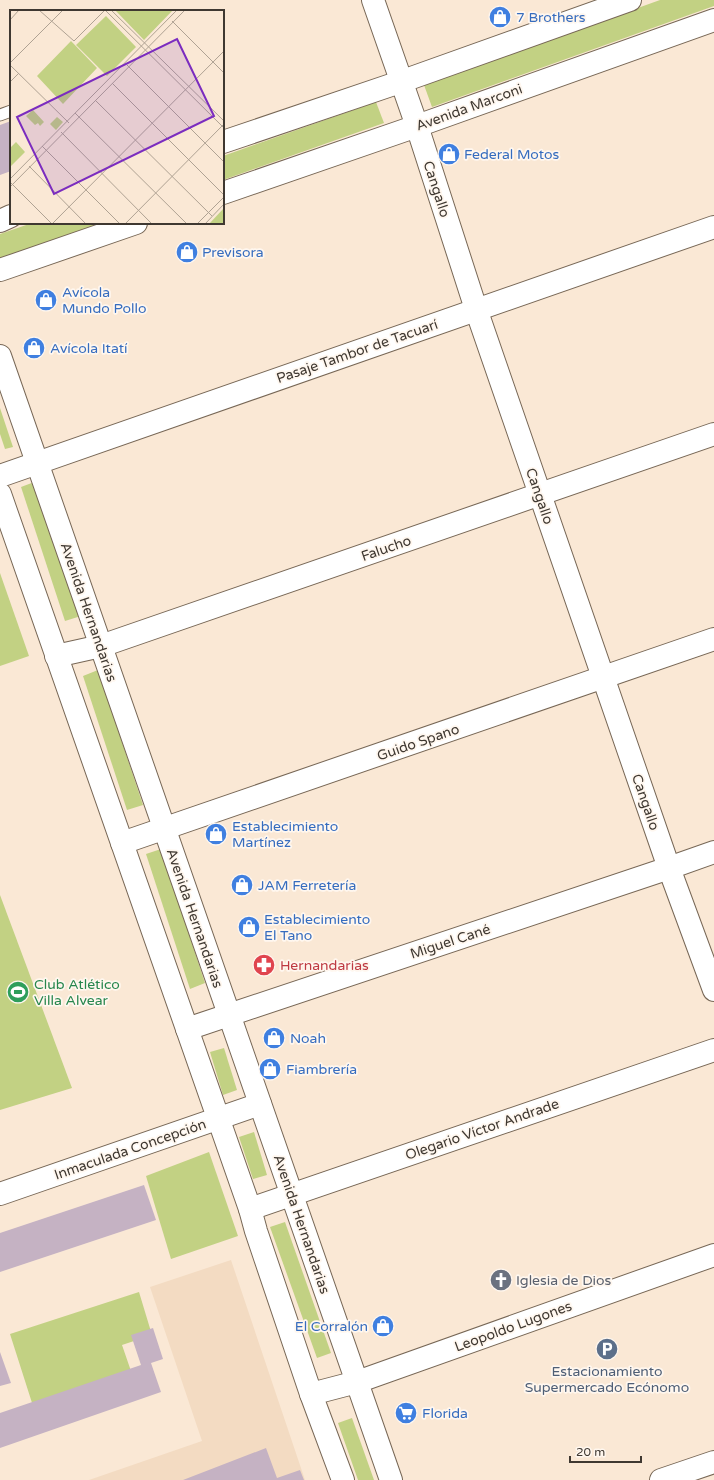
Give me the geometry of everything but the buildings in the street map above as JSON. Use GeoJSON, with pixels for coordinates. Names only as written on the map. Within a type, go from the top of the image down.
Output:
{"type":"FeatureCollection","features":[{"type":"Feature","properties":{"kind":"street","name":"Cangallo"},"geometry":{"type":"LineString","coordinates":[[373,0],[400,82],[417,126],[476,309],[603,678],[669,868],[714,990]]}},
{"type":"Feature","properties":{"kind":"street"},"geometry":{"type":"LineString","coordinates":[[224,142],[400,82],[630,0]]}},
{"type":"Feature","properties":{"kind":"street","name":"Avenida Marconi"},"geometry":{"type":"LineString","coordinates":[[224,193],[417,126],[714,20]]}},
{"type":"Feature","properties":{"kind":"street"},"geometry":{"type":"LineString","coordinates":[[0,221],[10,216]]}},
{"type":"Feature","properties":{"kind":"street"},"geometry":{"type":"LineString","coordinates":[[0,270],[133,224]]}},
{"type":"Feature","properties":{"kind":"street","name":"Pasaje Tambor de Tacuarí"},"geometry":{"type":"LineString","coordinates":[[0,476],[714,227]]}},
{"type":"Feature","properties":{"kind":"street","name":"Avenida Hernandarias"},"geometry":{"type":"LineString","coordinates":[[0,356],[391,1480]]}},
{"type":"Feature","properties":{"kind":"street","name":"Falucho"},"geometry":{"type":"LineString","coordinates":[[56,656],[101,646],[714,434]]}},
{"type":"Feature","properties":{"kind":"street"},"geometry":{"type":"LineString","coordinates":[[0,494],[250,1209],[311,1394],[342,1480]]}},
{"type":"Feature","properties":{"kind":"street","name":"Guido Spano"},"geometry":{"type":"LineString","coordinates":[[122,843],[714,639]]}},
{"type":"Feature","properties":{"kind":"street","name":"Miguel Cané"},"geometry":{"type":"LineString","coordinates":[[186,1029],[714,852]]}},
{"type":"Feature","properties":{"kind":"street","name":"Olegario Víctor Andrade"},"geometry":{"type":"LineString","coordinates":[[250,1209],[714,1050]]}},
{"type":"Feature","properties":{"kind":"street","name":"Inmaculada Concepción"},"geometry":{"type":"LineString","coordinates":[[0,1194],[260,1104]]}},
{"type":"Feature","properties":{"kind":"street","name":"Leopoldo Lugones"},"geometry":{"type":"LineString","coordinates":[[311,1394],[356,1382],[714,1255]]}},
{"type":"Feature","properties":{"kind":"street"},"geometry":{"type":"LineString","coordinates":[[661,1480],[714,1462]]}},
{"type":"Feature","properties":{"kind":"lane"},"geometry":{"type":"LineString","coordinates":[[0,115],[10,111]]}},
{"type":"Feature","properties":{"kind":"shaded area"},"geometry":{"type":"Polygon","coordinates":[[[231,1260],[305,1480],[89,1480],[202,1441],[150,1287],[231,1260]]]}},
{"type":"Feature","properties":{"kind":"green space"},"geometry":{"type":"Polygon","coordinates":[[[660,0],[714,0],[714,6],[432,107],[424,85],[660,0]]]}},
{"type":"Feature","properties":{"kind":"green space"},"geometry":{"type":"Polygon","coordinates":[[[376,102],[384,123],[224,180],[224,156],[376,102]]]}},
{"type":"Feature","properties":{"kind":"green space"},"geometry":{"type":"Polygon","coordinates":[[[29,224],[98,224],[0,259],[0,234],[29,224]]]}},
{"type":"Feature","properties":{"kind":"green space"},"geometry":{"type":"Polygon","coordinates":[[[0,408],[13,447],[5,449],[0,434],[0,408]]]}},
{"type":"Feature","properties":{"kind":"green space"},"geometry":{"type":"Polygon","coordinates":[[[37,481],[81,616],[65,621],[21,487],[37,481]]]}},
{"type":"Feature","properties":{"kind":"green space"},"geometry":{"type":"Polygon","coordinates":[[[0,573],[29,656],[0,666],[0,573]]]}},
{"type":"Feature","properties":{"kind":"green space"},"geometry":{"type":"Polygon","coordinates":[[[98,670],[143,805],[127,810],[83,676],[98,670]]]}},
{"type":"Feature","properties":{"kind":"green space"},"geometry":{"type":"Polygon","coordinates":[[[161,849],[205,983],[190,989],[146,854],[161,849]]]}},
{"type":"Feature","properties":{"kind":"green space","name":"Club Atlético Villa Alvear"},"geometry":{"type":"Polygon","coordinates":[[[0,895],[72,1088],[0,1110],[0,895]]]}},
{"type":"Feature","properties":{"kind":"green space"},"geometry":{"type":"Polygon","coordinates":[[[224,1048],[237,1090],[223,1095],[210,1052],[224,1048]]]}},
{"type":"Feature","properties":{"kind":"green space"},"geometry":{"type":"Polygon","coordinates":[[[254,1132],[267,1175],[253,1179],[239,1137],[254,1132]]]}},
{"type":"Feature","properties":{"kind":"green space"},"geometry":{"type":"Polygon","coordinates":[[[209,1152],[238,1236],[171,1259],[146,1176],[209,1152]]]}},
{"type":"Feature","properties":{"kind":"green space"},"geometry":{"type":"Polygon","coordinates":[[[285,1222],[331,1353],[317,1358],[270,1227],[285,1222]]]}},
{"type":"Feature","properties":{"kind":"green space"},"geometry":{"type":"Polygon","coordinates":[[[139,1292],[152,1335],[122,1345],[132,1374],[33,1406],[10,1334],[139,1292]]]}},
{"type":"Feature","properties":{"kind":"green space"},"geometry":{"type":"Polygon","coordinates":[[[352,1418],[374,1480],[358,1480],[338,1423],[352,1418]]]}},
{"type":"Feature","properties":{"kind":"place","name":"7 Brothers"},"geometry":{"type":"Point","coordinates":[500,17]}},
{"type":"Feature","properties":{"kind":"place","name":"Federal Motos"},"geometry":{"type":"Point","coordinates":[449,154]}},
{"type":"Feature","properties":{"kind":"place","name":"Previsora"},"geometry":{"type":"Point","coordinates":[187,252]}},
{"type":"Feature","properties":{"kind":"place","name":"Avícola Mundo Pollo"},"geometry":{"type":"Point","coordinates":[46,300]}},
{"type":"Feature","properties":{"kind":"place","name":"Avícola Itatí"},"geometry":{"type":"Point","coordinates":[34,348]}},
{"type":"Feature","properties":{"kind":"place","name":"Establecimiento Martínez"},"geometry":{"type":"Point","coordinates":[216,834]}},
{"type":"Feature","properties":{"kind":"place","name":"JAM Ferretería"},"geometry":{"type":"Point","coordinates":[242,885]}},
{"type":"Feature","properties":{"kind":"place","name":"Establecimiento El Tano"},"geometry":{"type":"Point","coordinates":[249,927]}},
{"type":"Feature","properties":{"kind":"place","name":"Hernandarias"},"geometry":{"type":"Point","coordinates":[264,965]}},
{"type":"Feature","properties":{"kind":"place","name":"Club Atlético Villa Alvear"},"geometry":{"type":"Point","coordinates":[18,992]}},
{"type":"Feature","properties":{"kind":"place","name":"Noah"},"geometry":{"type":"Point","coordinates":[274,1038]}},
{"type":"Feature","properties":{"kind":"place","name":"Fiambrería"},"geometry":{"type":"Point","coordinates":[270,1069]}},
{"type":"Feature","properties":{"kind":"place","name":"Iglesia de Dios"},"geometry":{"type":"Point","coordinates":[501,1280]}},
{"type":"Feature","properties":{"kind":"place","name":"El Corralón"},"geometry":{"type":"Point","coordinates":[383,1326]}},
{"type":"Feature","properties":{"kind":"place","name":"Estacionamiento Supermercado Ecónomo"},"geometry":{"type":"Point","coordinates":[607,1349]}},
{"type":"Feature","properties":{"kind":"place","name":"Florida"},"geometry":{"type":"Point","coordinates":[406,1413]}}]}
